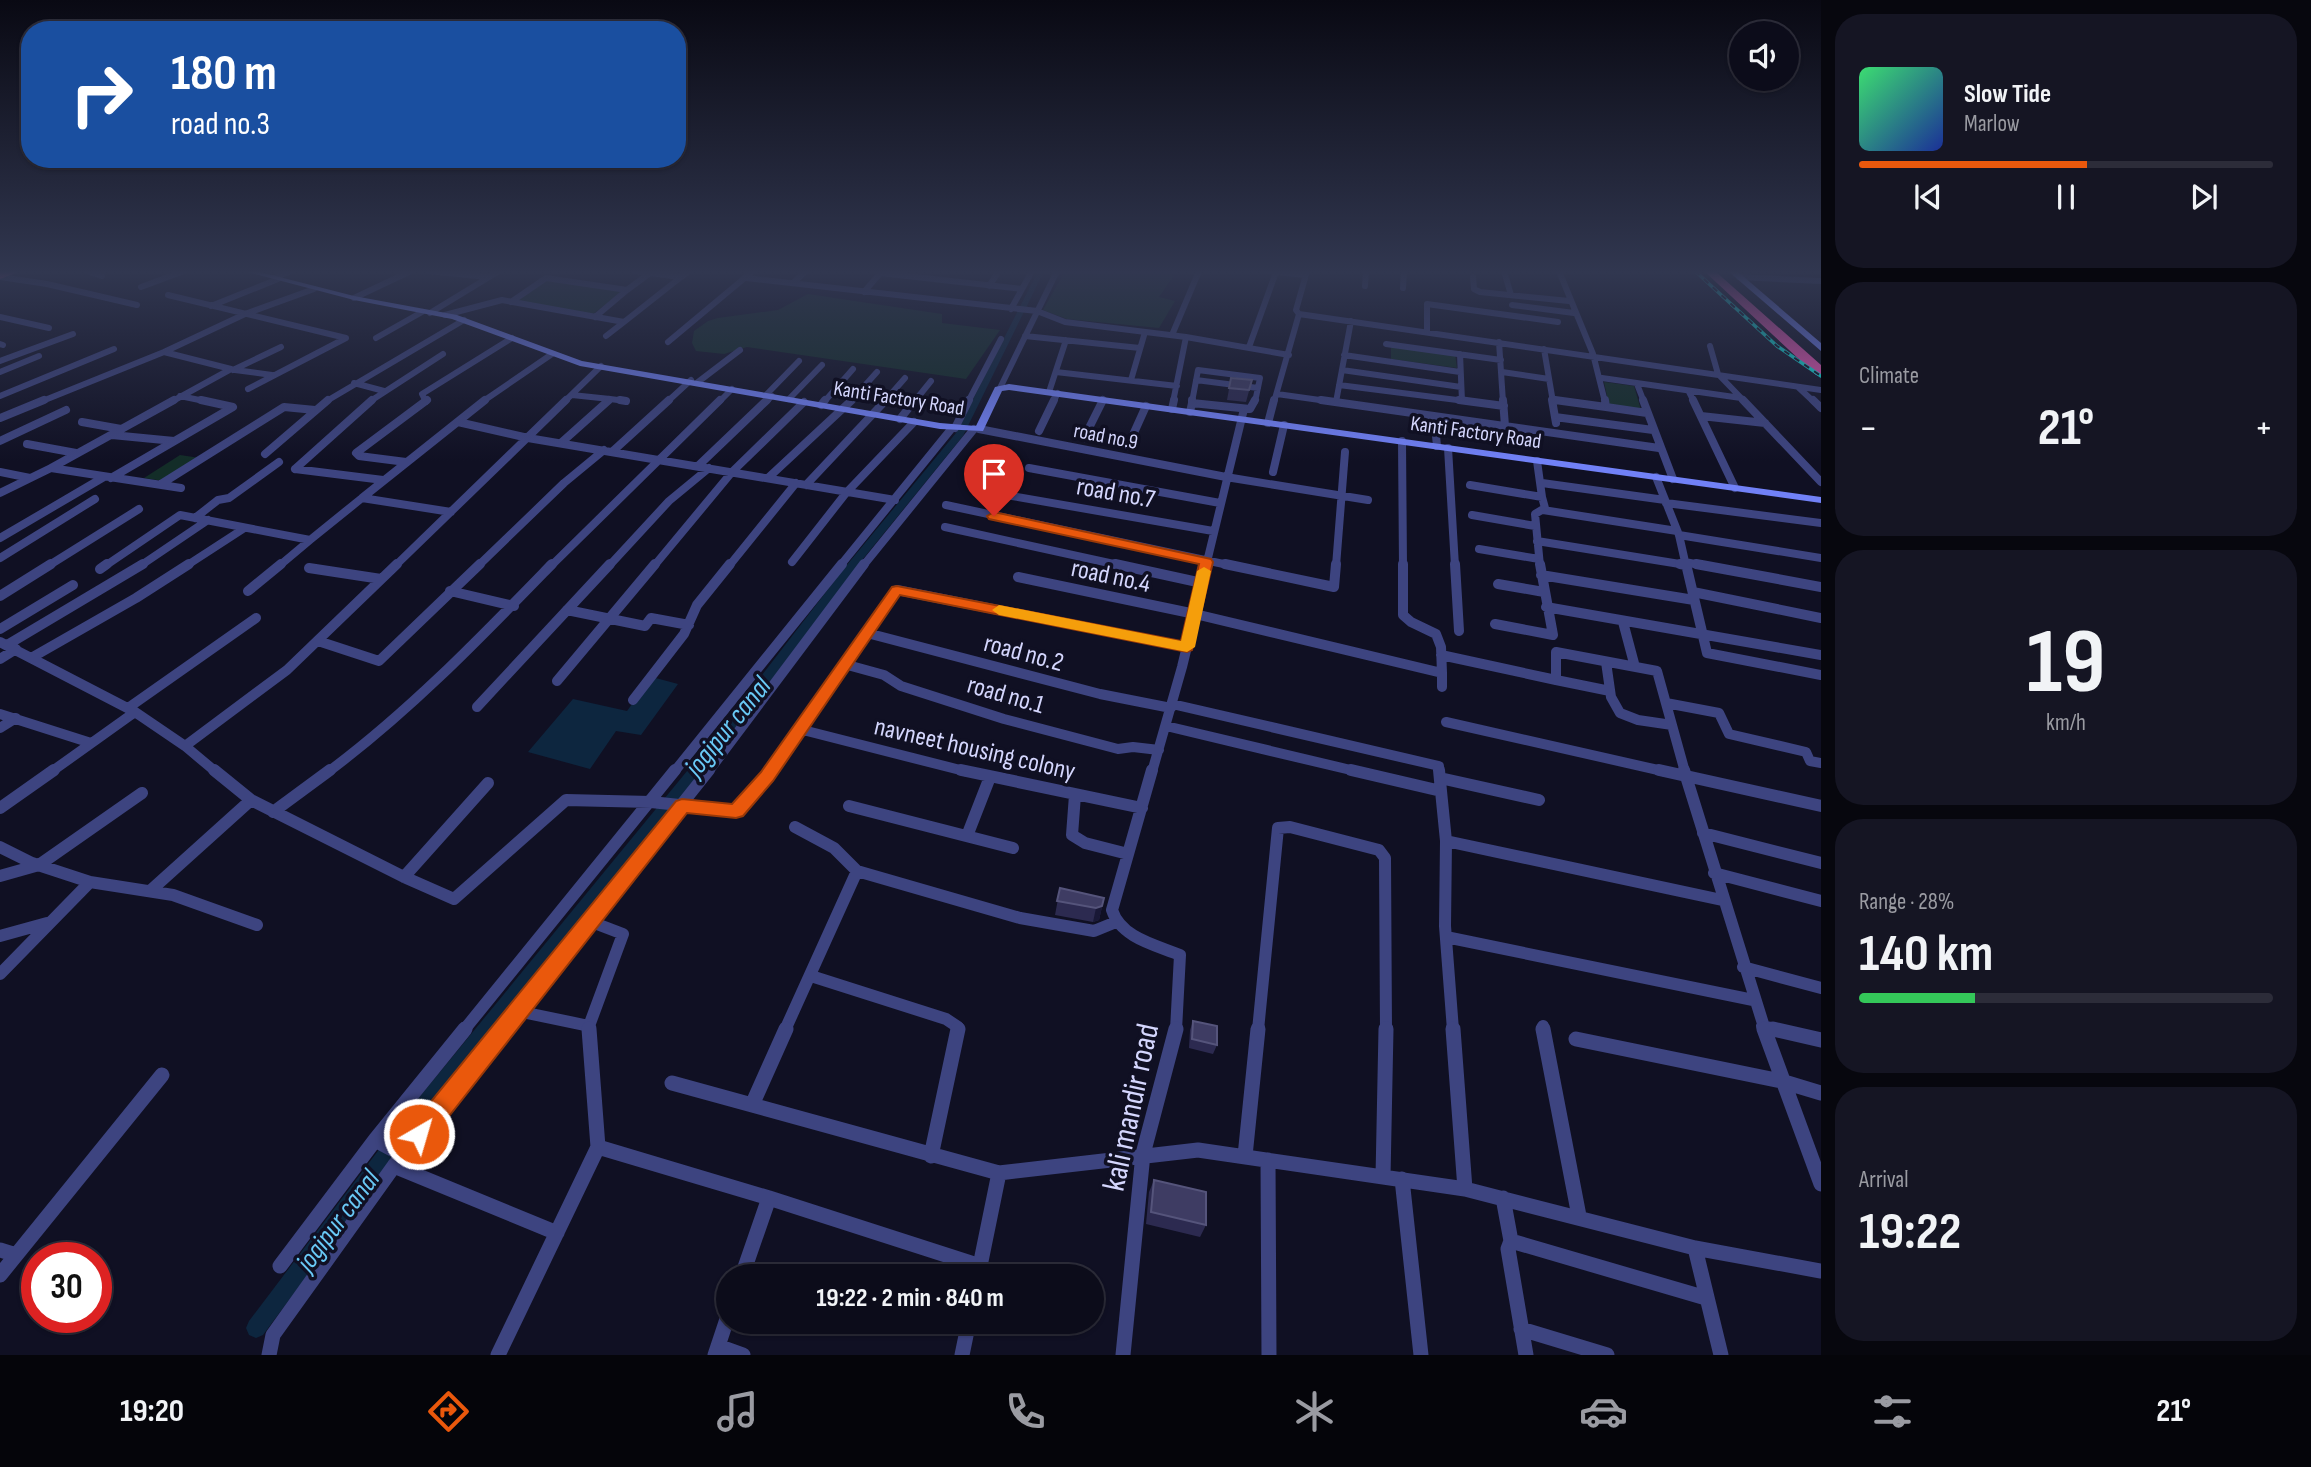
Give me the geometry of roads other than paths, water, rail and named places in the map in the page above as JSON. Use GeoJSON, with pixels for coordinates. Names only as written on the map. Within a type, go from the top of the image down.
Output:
{"type":"FeatureCollection","features":[{"type":"Feature","properties":{"kind":"highway"},"geometry":{"type":"LineString","coordinates":[[1779,334],[1821,372]]}},
{"type":"Feature","properties":{"kind":"highway"},"geometry":{"type":"LineString","coordinates":[[1787,334],[1821,362]]}},
{"type":"Feature","properties":{"kind":"street"},"geometry":{"type":"LineString","coordinates":[[0,361],[72,334]]}},
{"type":"Feature","properties":{"kind":"street"},"geometry":{"type":"LineString","coordinates":[[0,418],[202,334]]}},
{"type":"Feature","properties":{"kind":"street"},"geometry":{"type":"LineString","coordinates":[[248,388],[346,338],[330,334]]}},
{"type":"Feature","properties":{"kind":"street"},"geometry":{"type":"LineString","coordinates":[[376,338],[383,334]]}},
{"type":"Feature","properties":{"kind":"street"},"geometry":{"type":"LineString","coordinates":[[301,463],[272,462],[280,454],[265,454],[315,410],[354,383],[439,334]]}},
{"type":"Feature","properties":{"kind":"street","name":"Kanti Factory Road"},"geometry":{"type":"LineString","coordinates":[[502,334],[552,354],[601,366],[965,429],[1000,388],[1009,387],[1172,409],[1191,407],[1244,414],[1268,423],[1821,500]]}},
{"type":"Feature","properties":{"kind":"street"},"geometry":{"type":"LineString","coordinates":[[668,342],[677,334]]}},
{"type":"Feature","properties":{"kind":"street"},"geometry":{"type":"LineString","coordinates":[[1131,380],[1144,334]]}},
{"type":"Feature","properties":{"kind":"street"},"geometry":{"type":"LineString","coordinates":[[1165,334],[1289,355]]}},
{"type":"Feature","properties":{"kind":"street"},"geometry":{"type":"LineString","coordinates":[[1249,347],[1254,334]]}},
{"type":"Feature","properties":{"kind":"street"},"geometry":{"type":"LineString","coordinates":[[1268,423],[1294,334]]}},
{"type":"Feature","properties":{"kind":"street"},"geometry":{"type":"LineString","coordinates":[[1336,402],[1348,334]]}},
{"type":"Feature","properties":{"kind":"street"},"geometry":{"type":"LineString","coordinates":[[1384,361],[1387,334]]}},
{"type":"Feature","properties":{"kind":"street"},"geometry":{"type":"LineString","coordinates":[[1443,334],[1821,390]]}},
{"type":"Feature","properties":{"kind":"street"},"geometry":{"type":"LineString","coordinates":[[1584,334],[1602,379],[1606,407]]}},
{"type":"Feature","properties":{"kind":"street"},"geometry":{"type":"LineString","coordinates":[[1805,334],[1821,348]]}},
{"type":"Feature","properties":{"kind":"street"},"geometry":{"type":"LineString","coordinates":[[1000,388],[1025,336],[1140,348]]}},
{"type":"Feature","properties":{"kind":"street"},"geometry":{"type":"LineString","coordinates":[[1172,409],[1186,337]]}},
{"type":"Feature","properties":{"kind":"street"},"geometry":{"type":"LineString","coordinates":[[406,462],[359,456],[356,453],[426,403],[427,400],[422,394],[512,338]]}},
{"type":"Feature","properties":{"kind":"street"},"geometry":{"type":"LineString","coordinates":[[269,1355],[273,1335],[399,1158],[680,806],[965,429],[1001,339]]}},
{"type":"Feature","properties":{"kind":"street"},"geometry":{"type":"LineString","coordinates":[[1039,431],[1054,393],[1056,372],[1066,341]]}},
{"type":"Feature","properties":{"kind":"street"},"geometry":{"type":"LineString","coordinates":[[1499,342],[1505,426]]}},
{"type":"Feature","properties":{"kind":"street"},"geometry":{"type":"LineString","coordinates":[[1386,344],[1501,360]]}},
{"type":"Feature","properties":{"kind":"street"},"geometry":{"type":"LineString","coordinates":[[1710,346],[1718,374],[1821,482]]}},
{"type":"Feature","properties":{"kind":"street"},"geometry":{"type":"LineString","coordinates":[[0,494],[180,396],[281,347]]}},
{"type":"Feature","properties":{"kind":"street"},"geometry":{"type":"LineString","coordinates":[[0,397],[114,349]]}},
{"type":"Feature","properties":{"kind":"street"},"geometry":{"type":"LineString","coordinates":[[1544,349],[1558,433]]}},
{"type":"Feature","properties":{"kind":"street"},"geometry":{"type":"LineString","coordinates":[[318,640],[379,660],[564,483],[695,381],[740,350]]}},
{"type":"Feature","properties":{"kind":"street"},"geometry":{"type":"LineString","coordinates":[[164,352],[232,370],[272,375]]}},
{"type":"Feature","properties":{"kind":"street"},"geometry":{"type":"LineString","coordinates":[[383,481],[295,469],[348,419],[384,391],[443,354]]}},
{"type":"Feature","properties":{"kind":"street"},"geometry":{"type":"LineString","coordinates":[[248,590],[505,384],[552,354]]}},
{"type":"Feature","properties":{"kind":"street"},"geometry":{"type":"LineString","coordinates":[[1460,354],[1462,401]]}},
{"type":"Feature","properties":{"kind":"street"},"geometry":{"type":"LineString","coordinates":[[1344,355],[1460,372]]}},
{"type":"Feature","properties":{"kind":"street"},"geometry":{"type":"LineString","coordinates":[[0,372],[39,356]]}},
{"type":"Feature","properties":{"kind":"street"},"geometry":{"type":"LineString","coordinates":[[698,466],[769,396],[799,361]]}},
{"type":"Feature","properties":{"kind":"street"},"geometry":{"type":"LineString","coordinates":[[789,399],[822,365]]}},
{"type":"Feature","properties":{"kind":"street"},"geometry":{"type":"LineString","coordinates":[[185,746],[287,670],[601,366]]}},
{"type":"Feature","properties":{"kind":"street"},"geometry":{"type":"LineString","coordinates":[[821,405],[853,369]]}},
{"type":"Feature","properties":{"kind":"street"},"geometry":{"type":"LineString","coordinates":[[795,827],[834,848],[857,871],[1020,918],[1094,931],[1114,916],[1128,854],[1172,706],[1226,477],[1244,414],[1254,406],[1260,378],[1200,369],[1191,407]]}},
{"type":"Feature","properties":{"kind":"street"},"geometry":{"type":"LineString","coordinates":[[1342,370],[1461,387]]}},
{"type":"Feature","properties":{"kind":"street"},"geometry":{"type":"LineString","coordinates":[[768,478],[845,409],[877,372]]}},
{"type":"Feature","properties":{"kind":"street"},"geometry":{"type":"LineString","coordinates":[[1056,372],[1177,386]]}},
{"type":"Feature","properties":{"kind":"street"},"geometry":{"type":"LineString","coordinates":[[1502,372],[1549,379]]}},
{"type":"Feature","properties":{"kind":"street"},"geometry":{"type":"LineString","coordinates":[[633,700],[689,625],[697,605],[801,484],[876,415],[905,378]]}},
{"type":"Feature","properties":{"kind":"street"},"geometry":{"type":"LineString","coordinates":[[1602,379],[1741,398]]}},
{"type":"Feature","properties":{"kind":"street"},"geometry":{"type":"LineString","coordinates":[[1196,380],[1258,388]]}},
{"type":"Feature","properties":{"kind":"street"},"geometry":{"type":"LineString","coordinates":[[900,419],[931,381]]}},
{"type":"Feature","properties":{"kind":"street"},"geometry":{"type":"LineString","coordinates":[[354,383],[384,391]]}},
{"type":"Feature","properties":{"kind":"street"},"geometry":{"type":"LineString","coordinates":[[1637,384],[1659,448],[1673,479]]}},
{"type":"Feature","properties":{"kind":"street"},"geometry":{"type":"LineString","coordinates":[[1339,385],[1504,406]]}},
{"type":"Feature","properties":{"kind":"street"},"geometry":{"type":"LineString","coordinates":[[1797,386],[1821,408]]}},
{"type":"Feature","properties":{"kind":"street"},"geometry":{"type":"LineString","coordinates":[[273,812],[365,744],[439,680],[514,607],[566,550],[732,389]]}},
{"type":"Feature","properties":{"kind":"street"},"geometry":{"type":"LineString","coordinates":[[1689,391],[1735,488]]}},
{"type":"Feature","properties":{"kind":"street"},"geometry":{"type":"LineString","coordinates":[[1277,394],[1659,448]]}},
{"type":"Feature","properties":{"kind":"street"},"geometry":{"type":"LineString","coordinates":[[572,395],[626,401]]}},
{"type":"Feature","properties":{"kind":"street"},"geometry":{"type":"LineString","coordinates":[[0,538],[233,407],[180,396]]}},
{"type":"Feature","properties":{"kind":"street"},"geometry":{"type":"LineString","coordinates":[[0,397],[9,401]]}},
{"type":"Feature","properties":{"kind":"street"},"geometry":{"type":"LineString","coordinates":[[562,442],[610,399]]}},
{"type":"Feature","properties":{"kind":"street"},"geometry":{"type":"LineString","coordinates":[[1084,438],[1103,400]]}},
{"type":"Feature","properties":{"kind":"street"},"geometry":{"type":"LineString","coordinates":[[1553,400],[1647,413]]}},
{"type":"Feature","properties":{"kind":"street"},"geometry":{"type":"LineString","coordinates":[[557,681],[732,472],[804,402]]}},
{"type":"Feature","properties":{"kind":"street"},"geometry":{"type":"LineString","coordinates":[[19,404],[28,407]]}},
{"type":"Feature","properties":{"kind":"street"},"geometry":{"type":"LineString","coordinates":[[1128,446],[1146,406]]}},
{"type":"Feature","properties":{"kind":"street"},"geometry":{"type":"LineString","coordinates":[[161,484],[284,407],[315,410]]}},
{"type":"Feature","properties":{"kind":"street"},"geometry":{"type":"LineString","coordinates":[[0,441],[66,410]]}},
{"type":"Feature","properties":{"kind":"street"},"geometry":{"type":"LineString","coordinates":[[1434,416],[1443,447],[1460,631]]}},
{"type":"Feature","properties":{"kind":"street"},"geometry":{"type":"LineString","coordinates":[[1701,416],[1765,423]]}},
{"type":"Feature","properties":{"kind":"street"},"geometry":{"type":"LineString","coordinates":[[1555,417],[1653,430]]}},
{"type":"Feature","properties":{"kind":"street"},"geometry":{"type":"LineString","coordinates":[[82,422],[121,429]]}},
{"type":"Feature","properties":{"kind":"street"},"geometry":{"type":"LineString","coordinates":[[458,422],[528,438],[895,500]]}},
{"type":"Feature","properties":{"kind":"street"},"geometry":{"type":"LineString","coordinates":[[792,562],[846,493],[914,422]]}},
{"type":"Feature","properties":{"kind":"street"},"geometry":{"type":"LineString","coordinates":[[1273,472],[1284,425]]}},
{"type":"Feature","properties":{"kind":"street"},"geometry":{"type":"LineString","coordinates":[[280,1266],[895,500],[965,429]]}},
{"type":"Feature","properties":{"kind":"street","name":"road no.9"},"geometry":{"type":"LineString","coordinates":[[965,429],[1368,500]]}},
{"type":"Feature","properties":{"kind":"street"},"geometry":{"type":"LineString","coordinates":[[111,435],[174,442]]}},
{"type":"Feature","properties":{"kind":"street"},"geometry":{"type":"LineString","coordinates":[[1402,442],[1403,615],[1411,624],[1434,632],[1439,638],[1442,687]]}},
{"type":"Feature","properties":{"kind":"street"},"geometry":{"type":"LineString","coordinates":[[27,444],[77,453]]}},
{"type":"Feature","properties":{"kind":"street"},"geometry":{"type":"LineString","coordinates":[[946,505],[1334,587],[1345,452]]}},
{"type":"Feature","properties":{"kind":"street"},"geometry":{"type":"LineString","coordinates":[[1537,461],[1542,483],[1543,510]]}},
{"type":"Feature","properties":{"kind":"street"},"geometry":{"type":"LineString","coordinates":[[195,517],[218,500],[229,498],[279,462]]}},
{"type":"Feature","properties":{"kind":"street"},"geometry":{"type":"LineString","coordinates":[[51,468],[181,488]]}},
{"type":"Feature","properties":{"kind":"street"},"geometry":{"type":"LineString","coordinates":[[477,707],[669,501],[709,468]]}},
{"type":"Feature","properties":{"kind":"street"},"geometry":{"type":"LineString","coordinates":[[1029,468],[1220,503]]}},
{"type":"Feature","properties":{"kind":"street"},"geometry":{"type":"LineString","coordinates":[[0,472],[30,478]]}},
{"type":"Feature","properties":{"kind":"street"},"geometry":{"type":"LineString","coordinates":[[1656,477],[1678,533],[1707,653],[1821,675]]}},
{"type":"Feature","properties":{"kind":"street"},"geometry":{"type":"LineString","coordinates":[[1542,483],[1821,523]]}},
{"type":"Feature","properties":{"kind":"street"},"geometry":{"type":"LineString","coordinates":[[1470,485],[1542,497]]}},
{"type":"Feature","properties":{"kind":"street","name":"road no.7"},"geometry":{"type":"LineString","coordinates":[[1012,496],[1213,531]]}},
{"type":"Feature","properties":{"kind":"street"},"geometry":{"type":"LineString","coordinates":[[362,498],[451,512]]}},
{"type":"Feature","properties":{"kind":"street"},"geometry":{"type":"LineString","coordinates":[[0,558],[95,499]]}},
{"type":"Feature","properties":{"kind":"street"},"geometry":{"type":"LineString","coordinates":[[0,596],[139,509]]}},
{"type":"Feature","properties":{"kind":"street"},"geometry":{"type":"LineString","coordinates":[[1556,680],[1556,652],[1546,607],[1535,526],[1535,514],[1543,510],[1821,558]]}},
{"type":"Feature","properties":{"kind":"street"},"geometry":{"type":"LineString","coordinates":[[1472,514],[1535,526]]}},
{"type":"Feature","properties":{"kind":"street"},"geometry":{"type":"LineString","coordinates":[[100,569],[180,515],[310,540]]}},
{"type":"Feature","properties":{"kind":"street"},"geometry":{"type":"LineString","coordinates":[[0,659],[7,646],[138,568],[208,520]]}},
{"type":"Feature","properties":{"kind":"street"},"geometry":{"type":"LineString","coordinates":[[945,527],[1202,583]]}},
{"type":"Feature","properties":{"kind":"street"},"geometry":{"type":"LineString","coordinates":[[31,658],[136,598],[243,528]]}},
{"type":"Feature","properties":{"kind":"street"},"geometry":{"type":"LineString","coordinates":[[1537,541],[1686,563],[1821,587]]}},
{"type":"Feature","properties":{"kind":"street"},"geometry":{"type":"LineString","coordinates":[[1479,549],[1539,559]]}},
{"type":"Feature","properties":{"kind":"street"},"geometry":{"type":"LineString","coordinates":[[309,568],[381,579]]}},
{"type":"Feature","properties":{"kind":"street"},"geometry":{"type":"LineString","coordinates":[[1541,576],[1694,596],[1821,618]]}},
{"type":"Feature","properties":{"kind":"street","name":"road no.4"},"geometry":{"type":"LineString","coordinates":[[1018,577],[1195,614],[1442,673]]}},
{"type":"Feature","properties":{"kind":"street"},"geometry":{"type":"LineString","coordinates":[[1498,584],[1544,593]]}},
{"type":"Feature","properties":{"kind":"street"},"geometry":{"type":"LineString","coordinates":[[0,629],[73,585]]}},
{"type":"Feature","properties":{"kind":"street"},"geometry":{"type":"LineString","coordinates":[[7,646],[132,710],[185,746],[251,800],[404,877],[454,899],[566,800],[655,802],[736,811],[767,777],[897,590],[1187,647]]}},
{"type":"Feature","properties":{"kind":"street"},"geometry":{"type":"LineString","coordinates":[[450,591],[514,607]]}},
{"type":"Feature","properties":{"kind":"street"},"geometry":{"type":"LineString","coordinates":[[1546,607],[1821,655]]}},
{"type":"Feature","properties":{"kind":"street"},"geometry":{"type":"LineString","coordinates":[[567,610],[645,626],[651,618],[689,625]]}},
{"type":"Feature","properties":{"kind":"street"},"geometry":{"type":"LineString","coordinates":[[0,808],[256,618]]}},
{"type":"Feature","properties":{"kind":"street"},"geometry":{"type":"LineString","coordinates":[[1623,622],[1635,667]]}},
{"type":"Feature","properties":{"kind":"street"},"geometry":{"type":"LineString","coordinates":[[1495,624],[1553,635]]}},
{"type":"Feature","properties":{"kind":"street","name":"road no.2"},"geometry":{"type":"LineString","coordinates":[[867,633],[1100,694],[1172,706],[1439,766],[1440,778]]}},
{"type":"Feature","properties":{"kind":"street"},"geometry":{"type":"LineString","coordinates":[[1556,652],[1657,671],[1753,1000],[1821,1184]]}},
{"type":"Feature","properties":{"kind":"street"},"geometry":{"type":"LineString","coordinates":[[1441,655],[1610,691]]}},
{"type":"Feature","properties":{"kind":"street"},"geometry":{"type":"LineString","coordinates":[[1606,662],[1613,707],[1619,714],[1672,725]]}},
{"type":"Feature","properties":{"kind":"street","name":"road no.1"},"geometry":{"type":"LineString","coordinates":[[844,664],[884,676],[901,686],[1004,719],[1118,749],[1133,747],[1159,750]]}},
{"type":"Feature","properties":{"kind":"street"},"geometry":{"type":"LineString","coordinates":[[1666,704],[1719,713],[1729,734],[1806,752],[1810,761],[1821,763]]}},
{"type":"Feature","properties":{"kind":"street"},"geometry":{"type":"LineString","coordinates":[[0,714],[91,743]]}},
{"type":"Feature","properties":{"kind":"street"},"geometry":{"type":"LineString","coordinates":[[0,728],[16,718]]}},
{"type":"Feature","properties":{"kind":"street"},"geometry":{"type":"LineString","coordinates":[[1446,722],[1821,806]]}},
{"type":"Feature","properties":{"kind":"street"},"geometry":{"type":"LineString","coordinates":[[1166,726],[1441,791]]}},
{"type":"Feature","properties":{"kind":"street","name":"navneet housing colony"},"geometry":{"type":"LineString","coordinates":[[799,729],[989,777],[1142,808]]}},
{"type":"Feature","properties":{"kind":"street"},"geometry":{"type":"LineString","coordinates":[[967,836],[989,777]]}},
{"type":"Feature","properties":{"kind":"street"},"geometry":{"type":"LineString","coordinates":[[1465,1189],[1446,937],[1446,841],[1440,778],[1539,800]]}},
{"type":"Feature","properties":{"kind":"street"},"geometry":{"type":"LineString","coordinates":[[404,877],[488,783]]}},
{"type":"Feature","properties":{"kind":"street"},"geometry":{"type":"LineString","coordinates":[[0,876],[39,865],[142,793]]}},
{"type":"Feature","properties":{"kind":"street"},"geometry":{"type":"LineString","coordinates":[[1075,794],[1072,835],[1084,844],[1128,854]]}},
{"type":"Feature","properties":{"kind":"street"},"geometry":{"type":"LineString","coordinates":[[150,891],[251,800]]}},
{"type":"Feature","properties":{"kind":"street"},"geometry":{"type":"LineString","coordinates":[[849,806],[1013,848]]}},
{"type":"Feature","properties":{"kind":"street"},"geometry":{"type":"LineString","coordinates":[[1245,1156],[1278,828],[1290,827],[1379,850],[1385,858],[1387,954],[1384,1177]]}},
{"type":"Feature","properties":{"kind":"street"},"geometry":{"type":"LineString","coordinates":[[1703,833],[1821,863]]}},
{"type":"Feature","properties":{"kind":"street"},"geometry":{"type":"LineString","coordinates":[[1446,841],[1722,900]]}},
{"type":"Feature","properties":{"kind":"street"},"geometry":{"type":"LineString","coordinates":[[0,847],[39,865],[90,881],[173,895],[257,925]]}},
{"type":"Feature","properties":{"kind":"street"},"geometry":{"type":"LineString","coordinates":[[752,1105],[857,871]]}},
{"type":"Feature","properties":{"kind":"street"},"geometry":{"type":"LineString","coordinates":[[1714,873],[1821,901]]}},
{"type":"Feature","properties":{"kind":"street"},"geometry":{"type":"LineString","coordinates":[[0,974],[90,881]]}},
{"type":"Feature","properties":{"kind":"street","name":"kali mandir road"},"geometry":{"type":"LineString","coordinates":[[1114,916],[1121,928],[1180,955],[1178,1022],[1143,1154],[1123,1355]]}},
{"type":"Feature","properties":{"kind":"street"},"geometry":{"type":"LineString","coordinates":[[498,1355],[598,1147],[589,1026],[623,934],[589,921]]}},
{"type":"Feature","properties":{"kind":"street"},"geometry":{"type":"LineString","coordinates":[[0,936],[50,923]]}},
{"type":"Feature","properties":{"kind":"street"},"geometry":{"type":"LineString","coordinates":[[1446,937],[1753,1000]]}},
{"type":"Feature","properties":{"kind":"street"},"geometry":{"type":"LineString","coordinates":[[1743,967],[1821,988]]}},
{"type":"Feature","properties":{"kind":"street"},"geometry":{"type":"LineString","coordinates":[[811,976],[946,1019],[958,1027],[932,1156]]}},
{"type":"Feature","properties":{"kind":"street"},"geometry":{"type":"LineString","coordinates":[[517,1011],[589,1026]]}},
{"type":"Feature","properties":{"kind":"street"},"geometry":{"type":"LineString","coordinates":[[1543,1026],[1578,1216]]}},
{"type":"Feature","properties":{"kind":"street"},"geometry":{"type":"LineString","coordinates":[[1762,1026],[1821,1040]]}},
{"type":"Feature","properties":{"kind":"street"},"geometry":{"type":"LineString","coordinates":[[1576,1039],[1781,1081],[1821,1093]]}},
{"type":"Feature","properties":{"kind":"street"},"geometry":{"type":"LineString","coordinates":[[0,1275],[8,1253],[162,1075]]}},
{"type":"Feature","properties":{"kind":"street"},"geometry":{"type":"LineString","coordinates":[[672,1083],[999,1173],[1143,1154],[1198,1150],[1465,1189],[1695,1248],[1821,1271]]}},
{"type":"Feature","properties":{"kind":"street"},"geometry":{"type":"LineString","coordinates":[[379,1141],[399,1158],[557,1233]]}},
{"type":"Feature","properties":{"kind":"street"},"geometry":{"type":"LineString","coordinates":[[598,1147],[769,1198],[959,1264]]}},
{"type":"Feature","properties":{"kind":"street"},"geometry":{"type":"LineString","coordinates":[[1268,1160],[1269,1355]]}},
{"type":"Feature","properties":{"kind":"street"},"geometry":{"type":"LineString","coordinates":[[980,1264],[999,1173]]}},
{"type":"Feature","properties":{"kind":"street"},"geometry":{"type":"LineString","coordinates":[[1402,1179],[1421,1355]]}},
{"type":"Feature","properties":{"kind":"street"},"geometry":{"type":"LineString","coordinates":[[746,1264],[769,1198]]}},
{"type":"Feature","properties":{"kind":"street"},"geometry":{"type":"LineString","coordinates":[[1503,1198],[1511,1241],[1508,1249],[1526,1355]]}},
{"type":"Feature","properties":{"kind":"street"},"geometry":{"type":"LineString","coordinates":[[1511,1241],[1706,1298]]}},
{"type":"Feature","properties":{"kind":"street"},"geometry":{"type":"LineString","coordinates":[[1695,1248],[1721,1355]]}},
{"type":"Feature","properties":{"kind":"street"},"geometry":{"type":"LineString","coordinates":[[1521,1329],[1607,1355]]}},
{"type":"Feature","properties":{"kind":"street"},"geometry":{"type":"LineString","coordinates":[[962,1355],[966,1334]]}},
{"type":"Feature","properties":{"kind":"street"},"geometry":{"type":"LineString","coordinates":[[716,1350],[743,1355]]}},
{"type":"Feature","properties":{"kind":"water"},"geometry":{"type":"Polygon","coordinates":[[[652,677],[678,684],[641,735],[616,731],[590,769],[528,752],[573,699],[627,711],[652,677]]]}},
{"type":"Feature","properties":{"kind":"waterway","name":"jogipur canal"},"geometry":{"type":"LineString","coordinates":[[256,1328],[418,1112],[706,757],[850,568],[960,434],[1010,334]]}},
{"type":"Feature","properties":{"kind":"railway"},"geometry":{"type":"LineString","coordinates":[[1764,334],[1821,376]]}}]}
